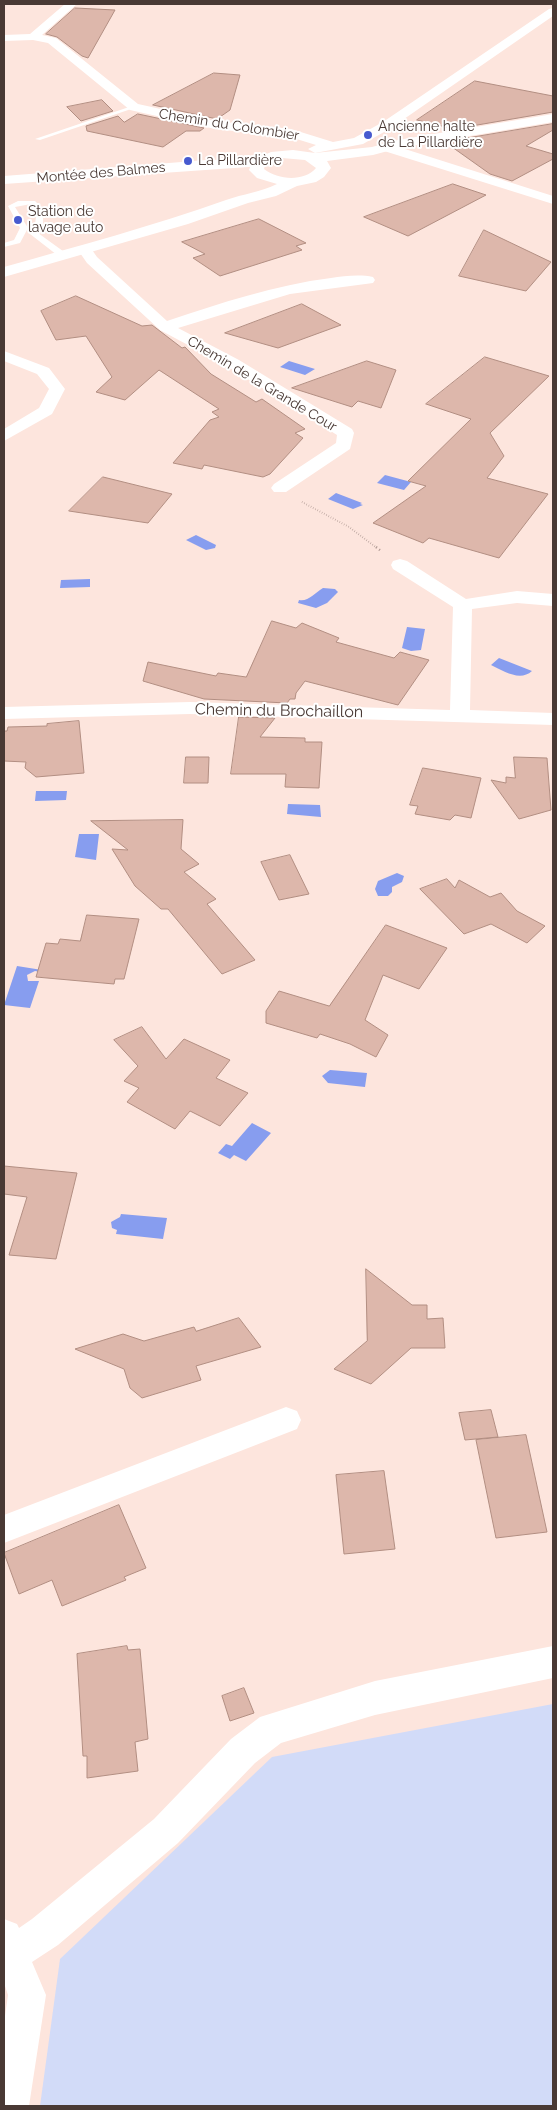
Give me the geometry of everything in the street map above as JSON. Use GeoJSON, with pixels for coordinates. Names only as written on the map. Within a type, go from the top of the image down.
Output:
{"type":"FeatureCollection","features":[{"type":"Feature","properties":{"kind":"main road"},"geometry":{"type":"LineString","coordinates":[[295,181],[265,177],[256,170],[258,163],[277,155],[308,156],[380,149],[553,118]]}},
{"type":"Feature","properties":{"kind":"main road"},"geometry":{"type":"LineString","coordinates":[[4,272],[183,221],[244,199],[271,193],[295,181],[311,178],[380,149]]}},
{"type":"Feature","properties":{"kind":"main road"},"geometry":{"type":"LineString","coordinates":[[308,156],[323,164],[322,172]]}},
{"type":"Feature","properties":{"kind":"main road"},"geometry":{"type":"LineString","coordinates":[[244,199],[258,189],[265,177]]}},
{"type":"Feature","properties":{"kind":"street"},"geometry":{"type":"LineString","coordinates":[[33,37],[57,19],[71,4]]}},
{"type":"Feature","properties":{"kind":"street"},"geometry":{"type":"LineString","coordinates":[[308,156],[316,148],[358,141],[387,125],[553,11]]}},
{"type":"Feature","properties":{"kind":"street","name":"Chemin du Colombier"},"geometry":{"type":"LineString","coordinates":[[4,38],[33,37],[52,40],[134,107],[215,125],[291,133],[330,145]]}},
{"type":"Feature","properties":{"kind":"street"},"geometry":{"type":"LineString","coordinates":[[380,149],[553,200]]}},
{"type":"Feature","properties":{"kind":"street","name":"Montée des Balmes"},"geometry":{"type":"LineString","coordinates":[[4,180],[207,164],[258,163]]}},
{"type":"Feature","properties":{"kind":"street","name":"Chemin de la Grande Cour"},"geometry":{"type":"LineString","coordinates":[[85,250],[92,260],[165,327],[233,364],[346,433],[344,445],[280,488]]}},
{"type":"Feature","properties":{"kind":"street"},"geometry":{"type":"LineString","coordinates":[[165,327],[255,297],[337,280],[368,280]]}},
{"type":"Feature","properties":{"kind":"street"},"geometry":{"type":"LineString","coordinates":[[4,356],[10,356],[43,371],[57,389],[46,411],[4,436]]}},
{"type":"Feature","properties":{"kind":"street"},"geometry":{"type":"LineString","coordinates":[[400,565],[463,605],[517,598],[553,600]]}},
{"type":"Feature","properties":{"kind":"street"},"geometry":{"type":"LineString","coordinates":[[460,715],[463,605]]}},
{"type":"Feature","properties":{"kind":"street","name":"Chemin du Brochaillon"},"geometry":{"type":"LineString","coordinates":[[4,713],[190,708],[553,719]]}},
{"type":"Feature","properties":{"kind":"street"},"geometry":{"type":"LineString","coordinates":[[4,1529],[286,1420]]}},
{"type":"Feature","properties":{"kind":"street"},"geometry":{"type":"LineString","coordinates":[[10,2106],[27,1995],[7,1946],[45,1932],[166,1831],[244,1751],[272,1729],[375,1698],[553,1662]]}},
{"type":"Feature","properties":{"kind":"lane"},"geometry":{"type":"LineString","coordinates":[[38,139],[134,107]]}},
{"type":"Feature","properties":{"kind":"lane"},"geometry":{"type":"LineString","coordinates":[[18,240],[24,228],[11,206],[27,201],[37,204],[41,210],[39,224],[34,234],[64,256]]}},
{"type":"Feature","properties":{"kind":"lane"},"geometry":{"type":"LineString","coordinates":[[4,245],[18,240],[45,242]]}},
{"type":"Feature","properties":{"kind":"path"},"geometry":{"type":"LineString","coordinates":[[280,488],[349,527],[400,565]]}},
{"type":"Feature","properties":{"kind":"shaded area"},"geometry":{"type":"Polygon","coordinates":[[[553,1704],[553,2106],[40,2106],[60,1959],[272,1757],[553,1704]]]}},
{"type":"Feature","properties":{"kind":"water"},"geometry":{"type":"Polygon","coordinates":[[[289,361],[315,369],[305,375],[280,367],[289,361]]]}},
{"type":"Feature","properties":{"kind":"water"},"geometry":{"type":"Polygon","coordinates":[[[385,475],[411,482],[404,490],[377,483],[385,475]]]}},
{"type":"Feature","properties":{"kind":"water"},"geometry":{"type":"Polygon","coordinates":[[[336,493],[363,505],[353,509],[328,499],[336,493]]]}},
{"type":"Feature","properties":{"kind":"water"},"geometry":{"type":"Polygon","coordinates":[[[196,535],[216,545],[215,548],[206,550],[186,540],[196,535]]]}},
{"type":"Feature","properties":{"kind":"water"},"geometry":{"type":"Polygon","coordinates":[[[90,579],[90,587],[60,588],[61,580],[90,579]]]}},
{"type":"Feature","properties":{"kind":"water"},"geometry":{"type":"Polygon","coordinates":[[[323,588],[335,589],[338,592],[327,603],[316,608],[298,603],[299,600],[308,598],[323,588]]]}},
{"type":"Feature","properties":{"kind":"water"},"geometry":{"type":"Polygon","coordinates":[[[407,627],[425,629],[421,650],[411,651],[402,648],[407,627]]]}},
{"type":"Feature","properties":{"kind":"water"},"geometry":{"type":"Polygon","coordinates":[[[499,658],[532,671],[522,676],[517,676],[491,665],[499,658]]]}},
{"type":"Feature","properties":{"kind":"water"},"geometry":{"type":"Polygon","coordinates":[[[36,791],[67,791],[66,800],[35,801],[36,791]]]}},
{"type":"Feature","properties":{"kind":"water"},"geometry":{"type":"Polygon","coordinates":[[[288,804],[320,805],[321,817],[287,814],[288,804]]]}},
{"type":"Feature","properties":{"kind":"water"},"geometry":{"type":"Polygon","coordinates":[[[79,834],[99,834],[96,860],[75,857],[79,834]]]}},
{"type":"Feature","properties":{"kind":"water"},"geometry":{"type":"Polygon","coordinates":[[[397,873],[404,876],[402,882],[392,887],[392,892],[388,896],[378,896],[375,889],[378,881],[397,873]]]}},
{"type":"Feature","properties":{"kind":"water"},"geometry":{"type":"Polygon","coordinates":[[[17,966],[42,970],[27,975],[28,981],[39,981],[30,1008],[4,1005],[17,966]]]}},
{"type":"Feature","properties":{"kind":"water"},"geometry":{"type":"Polygon","coordinates":[[[330,1070],[367,1073],[365,1087],[328,1083],[322,1076],[330,1070]]]}},
{"type":"Feature","properties":{"kind":"water"},"geometry":{"type":"Polygon","coordinates":[[[252,1123],[271,1133],[246,1161],[234,1155],[230,1159],[218,1153],[226,1144],[232,1146],[252,1123]]]}},
{"type":"Feature","properties":{"kind":"water"},"geometry":{"type":"Polygon","coordinates":[[[121,1214],[167,1218],[163,1239],[116,1234],[117,1230],[112,1228],[111,1222],[120,1217],[121,1214]]]}},
{"type":"Feature","properties":{"kind":"building"},"geometry":{"type":"Polygon","coordinates":[[[75,8],[115,10],[88,58],[82,56],[57,37],[46,34],[75,8]]]}},
{"type":"Feature","properties":{"kind":"building"},"geometry":{"type":"Polygon","coordinates":[[[214,73],[240,75],[230,110],[217,119],[153,105],[214,73]]]}},
{"type":"Feature","properties":{"kind":"building"},"geometry":{"type":"Polygon","coordinates":[[[475,81],[553,96],[553,112],[454,129],[417,120],[475,81]]]}},
{"type":"Feature","properties":{"kind":"building"},"geometry":{"type":"Polygon","coordinates":[[[102,100],[113,111],[81,121],[67,107],[102,100]]]}},
{"type":"Feature","properties":{"kind":"building"},"geometry":{"type":"Polygon","coordinates":[[[138,114],[204,128],[200,131],[186,131],[163,147],[87,131],[86,126],[118,116],[124,122],[138,114]]]}},
{"type":"Feature","properties":{"kind":"building"},"geometry":{"type":"Polygon","coordinates":[[[553,124],[553,130],[526,146],[553,154],[553,159],[512,181],[490,174],[445,142],[553,124]]]}},
{"type":"Feature","properties":{"kind":"building"},"geometry":{"type":"Polygon","coordinates":[[[453,184],[486,195],[408,236],[364,217],[453,184]]]}},
{"type":"Feature","properties":{"kind":"building"},"geometry":{"type":"Polygon","coordinates":[[[259,219],[306,243],[296,246],[302,250],[220,276],[193,258],[205,254],[182,242],[259,219]]]}},
{"type":"Feature","properties":{"kind":"building"},"geometry":{"type":"Polygon","coordinates":[[[484,230],[551,262],[526,291],[459,276],[484,230]]]}},
{"type":"Feature","properties":{"kind":"building"},"geometry":{"type":"Polygon","coordinates":[[[76,296],[142,326],[152,325],[182,348],[185,347],[211,374],[256,402],[262,399],[305,429],[295,433],[303,438],[270,474],[263,477],[204,465],[202,469],[173,463],[210,420],[219,417],[212,412],[219,409],[159,370],[125,400],[96,392],[112,377],[86,336],[56,340],[41,311],[76,296]]]}},
{"type":"Feature","properties":{"kind":"building"},"geometry":{"type":"Polygon","coordinates":[[[302,304],[341,325],[278,348],[225,333],[302,304]]]}},
{"type":"Feature","properties":{"kind":"building"},"geometry":{"type":"Polygon","coordinates":[[[485,357],[549,376],[490,433],[504,456],[487,478],[548,494],[499,558],[429,538],[423,543],[373,523],[426,486],[408,481],[471,419],[426,404],[485,357]]]}},
{"type":"Feature","properties":{"kind":"building"},"geometry":{"type":"Polygon","coordinates":[[[367,361],[396,370],[381,408],[358,401],[352,407],[292,388],[367,361]]]}},
{"type":"Feature","properties":{"kind":"building"},"geometry":{"type":"Polygon","coordinates":[[[103,477],[172,494],[148,523],[69,511],[103,477]]]}},
{"type":"Feature","properties":{"kind":"building"},"geometry":{"type":"Polygon","coordinates":[[[272,621],[296,628],[302,623],[339,638],[336,642],[394,658],[400,652],[429,660],[398,705],[305,681],[296,693],[295,699],[290,699],[287,703],[204,699],[143,681],[148,662],[216,676],[218,673],[246,677],[272,621]]]}},
{"type":"Feature","properties":{"kind":"building"},"geometry":{"type":"Polygon","coordinates":[[[239,717],[275,718],[260,737],[305,738],[305,742],[322,742],[319,788],[285,787],[286,774],[231,774],[239,717]]]}},
{"type":"Feature","properties":{"kind":"building"},"geometry":{"type":"Polygon","coordinates":[[[79,721],[84,773],[36,777],[25,768],[26,762],[4,761],[4,731],[7,731],[8,727],[47,726],[47,724],[79,721]]]}},
{"type":"Feature","properties":{"kind":"building"},"geometry":{"type":"Polygon","coordinates":[[[186,757],[209,757],[208,783],[184,783],[186,757]]]}},
{"type":"Feature","properties":{"kind":"building"},"geometry":{"type":"Polygon","coordinates":[[[514,757],[547,758],[551,810],[519,819],[491,780],[506,783],[506,777],[515,778],[514,757]]]}},
{"type":"Feature","properties":{"kind":"building"},"geometry":{"type":"Polygon","coordinates":[[[423,768],[481,778],[471,818],[455,815],[450,820],[415,814],[418,806],[410,805],[423,768]]]}},
{"type":"Feature","properties":{"kind":"building"},"geometry":{"type":"Polygon","coordinates":[[[183,820],[181,849],[199,864],[184,872],[216,899],[207,904],[255,960],[222,974],[168,909],[161,909],[135,886],[112,849],[128,850],[91,821],[183,820]]]}},
{"type":"Feature","properties":{"kind":"building"},"geometry":{"type":"Polygon","coordinates":[[[290,855],[309,894],[279,900],[261,862],[290,855]]]}},
{"type":"Feature","properties":{"kind":"building"},"geometry":{"type":"Polygon","coordinates":[[[447,879],[455,888],[459,880],[490,897],[501,893],[517,911],[545,926],[527,943],[491,924],[464,934],[420,889],[447,879]]]}},
{"type":"Feature","properties":{"kind":"building"},"geometry":{"type":"Polygon","coordinates":[[[87,915],[139,919],[124,979],[115,979],[114,984],[36,977],[46,943],[58,944],[60,939],[80,941],[87,915]]]}},
{"type":"Feature","properties":{"kind":"building"},"geometry":{"type":"Polygon","coordinates":[[[386,925],[447,948],[419,989],[383,975],[365,1020],[388,1035],[376,1057],[350,1044],[320,1034],[317,1038],[266,1023],[266,1011],[279,991],[329,1006],[386,925]]]}},
{"type":"Feature","properties":{"kind":"building"},"geometry":{"type":"Polygon","coordinates":[[[142,1027],[166,1059],[184,1039],[230,1060],[216,1078],[248,1093],[220,1126],[190,1111],[175,1129],[127,1102],[139,1088],[124,1081],[138,1066],[114,1040],[142,1027]]]}},
{"type":"Feature","properties":{"kind":"building"},"geometry":{"type":"Polygon","coordinates":[[[4,1166],[77,1173],[56,1259],[9,1255],[27,1197],[4,1194],[4,1166]]]}},
{"type":"Feature","properties":{"kind":"building"},"geometry":{"type":"Polygon","coordinates":[[[366,1269],[412,1305],[427,1305],[427,1319],[443,1318],[445,1348],[411,1348],[371,1384],[334,1369],[367,1341],[366,1269]]]}},
{"type":"Feature","properties":{"kind":"building"},"geometry":{"type":"Polygon","coordinates":[[[239,1318],[261,1347],[196,1366],[201,1380],[142,1398],[130,1388],[124,1369],[75,1349],[123,1334],[144,1341],[194,1327],[196,1331],[239,1318]]]}},
{"type":"Feature","properties":{"kind":"building"},"geometry":{"type":"Polygon","coordinates":[[[491,1410],[498,1437],[465,1440],[459,1413],[491,1410]]]}},
{"type":"Feature","properties":{"kind":"building"},"geometry":{"type":"Polygon","coordinates":[[[526,1435],[547,1532],[496,1538],[476,1440],[526,1435]]]}},
{"type":"Feature","properties":{"kind":"building"},"geometry":{"type":"Polygon","coordinates":[[[384,1471],[395,1549],[344,1554],[336,1475],[384,1471]]]}},
{"type":"Feature","properties":{"kind":"building"},"geometry":{"type":"Polygon","coordinates":[[[119,1505],[146,1568],[124,1577],[126,1580],[62,1606],[52,1580],[19,1594],[4,1553],[119,1505]]]}},
{"type":"Feature","properties":{"kind":"building"},"geometry":{"type":"Polygon","coordinates":[[[127,1646],[128,1650],[140,1649],[148,1739],[135,1742],[138,1771],[87,1778],[87,1756],[83,1756],[77,1654],[127,1646]]]}},
{"type":"Feature","properties":{"kind":"building"},"geometry":{"type":"Polygon","coordinates":[[[244,1688],[254,1713],[230,1721],[222,1696],[244,1688]]]}},
{"type":"Feature","properties":{"kind":"place","name":"Ancienne halte de La Pillardière"},"geometry":{"type":"Point","coordinates":[368,135]}},
{"type":"Feature","properties":{"kind":"place","name":"La Pillardière"},"geometry":{"type":"Point","coordinates":[188,161]}},
{"type":"Feature","properties":{"kind":"place","name":"Station de lavage auto"},"geometry":{"type":"Point","coordinates":[18,220]}}]}
